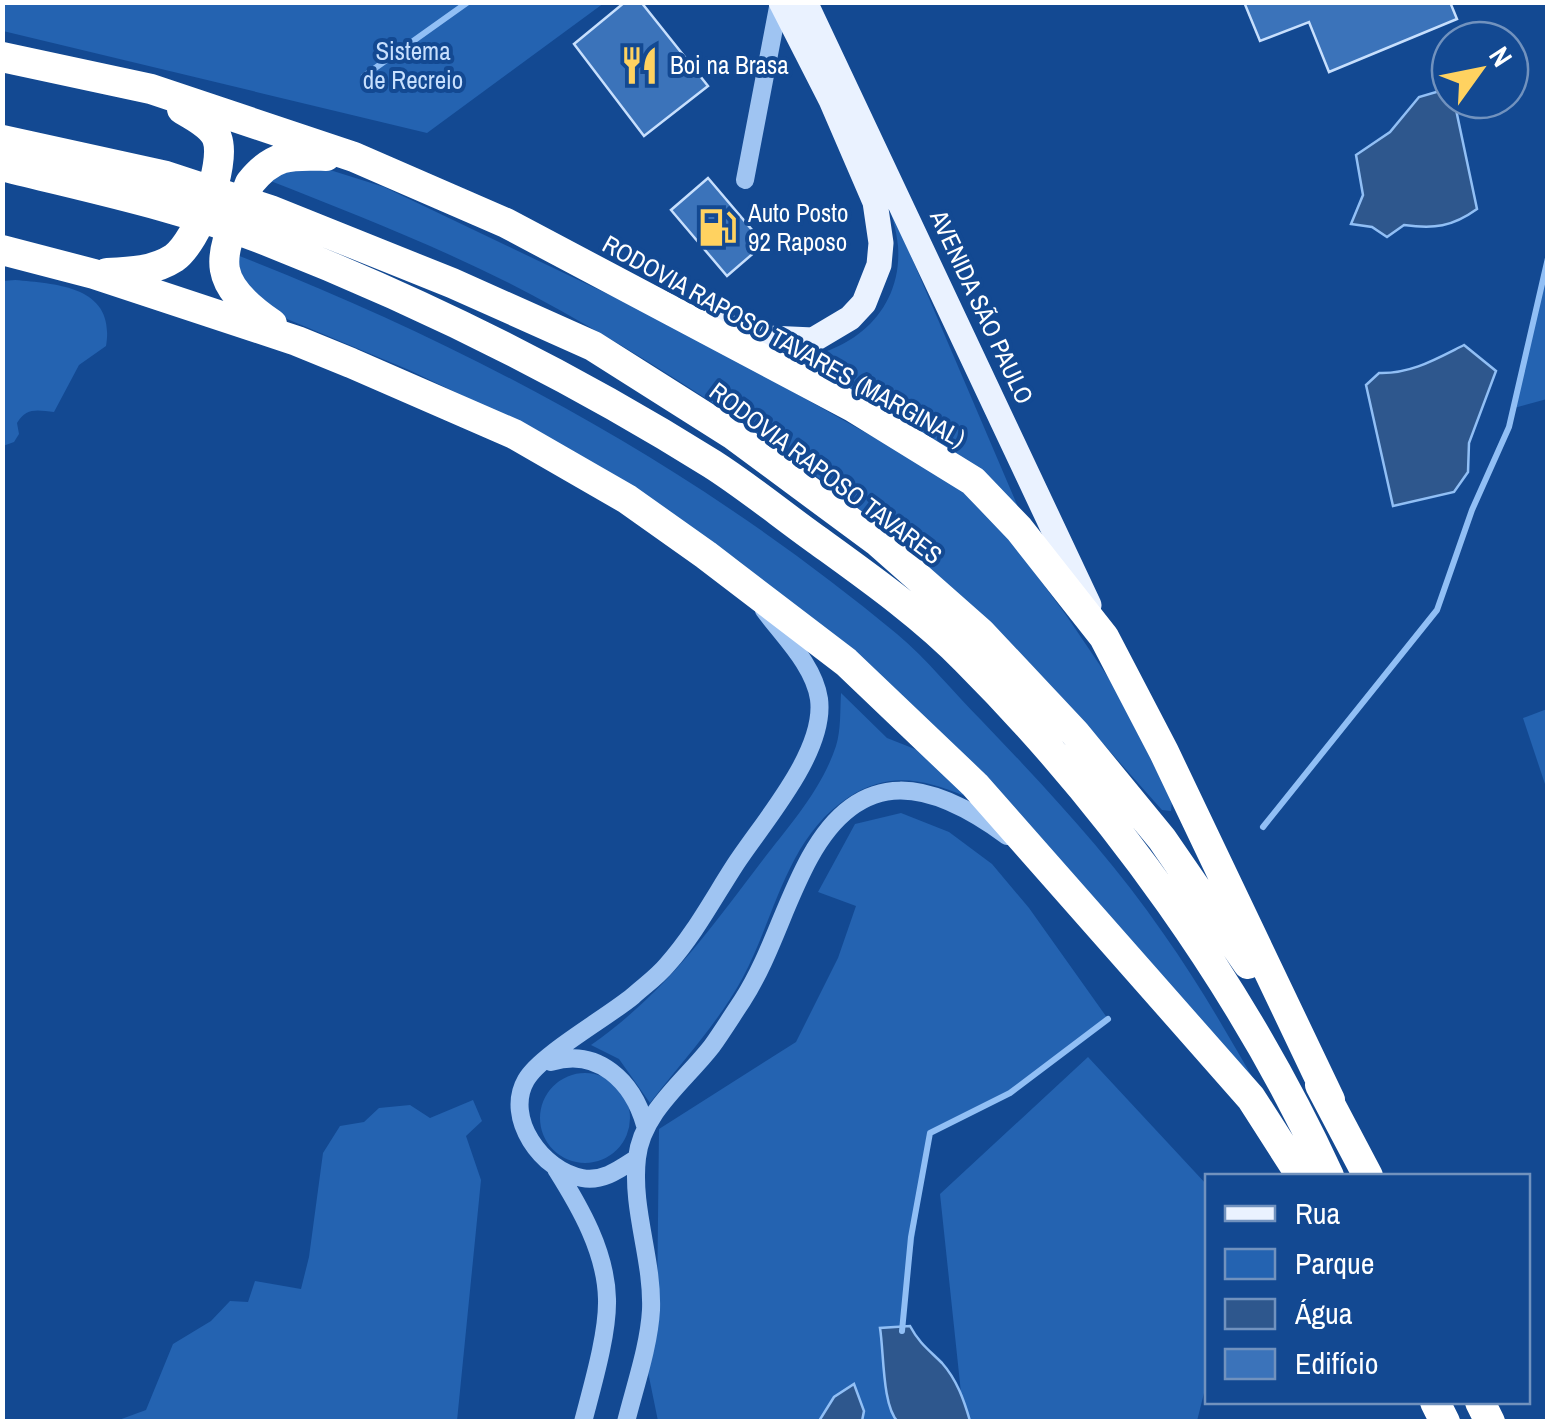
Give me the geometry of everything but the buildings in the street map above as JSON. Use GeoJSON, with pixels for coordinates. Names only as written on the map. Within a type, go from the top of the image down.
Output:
{"type":"FeatureCollection","features":[{"type":"Feature","properties":{"kind":"highway","name":"RODOVIA RAPOSO TAVARES (MARGINAL)"},"geometry":{"type":"LineString","coordinates":[[2,56],[151,88],[354,157],[506,223],[853,406],[973,480],[1019,529],[1104,636],[1164,752],[1330,1100]]}},
{"type":"Feature","properties":{"kind":"highway"},"geometry":{"type":"LineString","coordinates":[[94,274],[158,267],[178,256],[192,241],[217,174],[219,149],[210,127],[151,88]]}},
{"type":"Feature","properties":{"kind":"highway","name":"RODOVIA RAPOSO TAVARES"},"geometry":{"type":"LineString","coordinates":[[2,140],[452,283],[593,346],[732,434],[878,542],[981,633],[1075,733],[1162,839],[1240,952],[1330,1100],[1367,1174]]}},
{"type":"Feature","properties":{"kind":"highway"},"geometry":{"type":"LineString","coordinates":[[297,341],[250,309],[232,290],[224,274],[222,257],[250,182],[276,158],[354,157]]}},
{"type":"Feature","properties":{"kind":"highway","name":"RODOVIA RAPOSO TAVARES"},"geometry":{"type":"LineString","coordinates":[[2,166],[160,190]]}},
{"type":"Feature","properties":{"kind":"highway","name":"RODOVIA RAPOSO TAVARES"},"geometry":{"type":"LineString","coordinates":[[265,224],[437,316],[576,382],[716,466],[860,572],[964,658],[1055,757],[1162,894],[1214,968],[1307,1128],[1328,1174]]}},
{"type":"Feature","properties":{"kind":"highway"},"geometry":{"type":"LineString","coordinates":[[2,250],[94,274],[297,341],[514,434],[627,499],[846,662],[910,720],[1052,868],[1251,1098],[1301,1174]]}},
{"type":"Feature","properties":{"kind":"main road"},"geometry":{"type":"LineString","coordinates":[[677,313],[769,338],[813,340],[850,318],[873,284],[881,243],[875,202],[831,100],[780,2]]}},
{"type":"Feature","properties":{"kind":"main road","name":"AVENIDA SÃO PAULO"},"geometry":{"type":"LineString","coordinates":[[805,2],[1104,636]]}},
{"type":"Feature","properties":{"kind":"street"},"geometry":{"type":"LineString","coordinates":[[745,180],[780,2]]}},
{"type":"Feature","properties":{"kind":"street"},"geometry":{"type":"LineString","coordinates":[[583,1422],[607,1299],[584,1213],[553,1164],[528,1137],[520,1110],[522,1092],[536,1067],[630,999],[666,967],[699,924],[796,776],[810,747],[819,700],[812,675],[746,585]]}},
{"type":"Feature","properties":{"kind":"street"},"geometry":{"type":"LineString","coordinates":[[626,1422],[650,1310],[637,1200],[637,1158],[645,1125],[712,1045],[742,1001],[762,968],[808,859],[822,837],[862,800],[885,789],[927,792],[985,820],[1052,868]]}},
{"type":"Feature","properties":{"kind":"street"},"geometry":{"type":"LineString","coordinates":[[536,1067],[567,1057],[594,1062],[626,1083],[638,1102],[645,1125]]}},
{"type":"Feature","properties":{"kind":"street"},"geometry":{"type":"LineString","coordinates":[[553,1164],[584,1179],[603,1177],[637,1158]]}},
{"type":"Feature","properties":{"kind":"green space","name":"Sistema de Recreio"},"geometry":{"type":"Polygon","coordinates":[[[3,2],[604,3],[427,133],[3,31],[3,2]]]}},
{"type":"Feature","properties":{"kind":"green space"},"geometry":{"type":"Polygon","coordinates":[[[803,3],[1021,514],[781,359],[827,351],[865,329],[880,313],[897,271],[898,246],[889,207],[803,3]]]}},
{"type":"Feature","properties":{"kind":"green space"},"geometry":{"type":"Polygon","coordinates":[[[281,169],[330,170],[384,187],[681,329],[950,480],[1000,526],[1112,683],[1172,801],[1171,811],[1162,810],[1048,683],[976,610],[874,521],[764,438],[649,362],[532,295],[435,248],[268,180],[281,169]]]}},
{"type":"Feature","properties":{"kind":"green space"},"geometry":{"type":"Polygon","coordinates":[[[237,255],[413,331],[582,417],[743,518],[897,634],[1029,771],[1143,904],[1258,1087],[864,664],[739,561],[632,488],[526,426],[409,370],[256,306],[246,293],[237,255]]]}},
{"type":"Feature","properties":{"kind":"green space"},"geometry":{"type":"Polygon","coordinates":[[[1547,261],[1547,399],[1514,408],[1547,261]]]}},
{"type":"Feature","properties":{"kind":"green space"},"geometry":{"type":"Polygon","coordinates":[[[3,281],[66,287],[93,300],[107,326],[106,346],[79,365],[54,412],[38,410],[24,414],[17,423],[19,434],[14,442],[3,446],[3,281]]]}},
{"type":"Feature","properties":{"kind":"green space"},"geometry":{"type":"Polygon","coordinates":[[[841,693],[887,738],[935,757],[965,796],[935,785],[892,781],[864,789],[828,814],[796,856],[742,979],[711,1027],[650,1103],[619,1059],[591,1045],[641,1004],[684,960],[804,806],[836,746],[841,693]]]}},
{"type":"Feature","properties":{"kind":"green space"},"geometry":{"type":"Polygon","coordinates":[[[1548,709],[1547,790],[1523,718],[1548,709]]]}},
{"type":"Feature","properties":{"kind":"green space"},"geometry":{"type":"Polygon","coordinates":[[[901,813],[949,832],[992,864],[1029,908],[1108,1019],[1010,1093],[930,1134],[901,1327],[911,1421],[658,1421],[647,1367],[657,1310],[659,1129],[796,1042],[838,958],[856,906],[818,892],[855,824],[901,813]]]}},
{"type":"Feature","properties":{"kind":"green space"},"geometry":{"type":"Polygon","coordinates":[[[1088,1057],[1205,1183],[1205,1389],[1197,1421],[964,1421],[940,1194],[1088,1057]]]}},
{"type":"Feature","properties":{"kind":"green space"},"geometry":{"type":"Polygon","coordinates":[[[585,1073],[602,1076],[617,1086],[627,1101],[627,1135],[617,1150],[602,1160],[585,1163],[568,1160],[553,1150],[543,1135],[540,1118],[543,1101],[553,1086],[568,1076],[585,1073]]]}},
{"type":"Feature","properties":{"kind":"green space"},"geometry":{"type":"Polygon","coordinates":[[[473,1100],[482,1121],[466,1136],[481,1180],[457,1421],[116,1421],[146,1410],[173,1344],[211,1321],[230,1301],[248,1302],[255,1281],[301,1289],[323,1153],[340,1126],[364,1122],[379,1108],[410,1105],[430,1118],[473,1100]]]}},
{"type":"Feature","properties":{"kind":"water"},"geometry":{"type":"Polygon","coordinates":[[[1430,94],[1430,120],[1458,120],[1477,209],[1442,225],[1404,225],[1387,237],[1372,227],[1351,224],[1363,195],[1356,155],[1390,132],[1419,97],[1430,94]]]}},
{"type":"Feature","properties":{"kind":"water"},"geometry":{"type":"Polygon","coordinates":[[[1464,345],[1496,371],[1469,443],[1468,472],[1454,492],[1393,506],[1366,385],[1379,373],[1413,368],[1464,345]]]}},
{"type":"Feature","properties":{"kind":"water"},"geometry":{"type":"Polygon","coordinates":[[[910,1326],[952,1376],[970,1421],[898,1422],[886,1392],[880,1328],[910,1326]]]}},
{"type":"Feature","properties":{"kind":"water"},"geometry":{"type":"Polygon","coordinates":[[[854,1384],[864,1411],[862,1421],[819,1421],[834,1397],[854,1384]]]}},
{"type":"Feature","properties":{"kind":"waterway"},"geometry":{"type":"LineString","coordinates":[[364,76],[468,2]]}},
{"type":"Feature","properties":{"kind":"waterway"},"geometry":{"type":"LineString","coordinates":[[1263,827],[1437,610],[1472,510],[1509,427],[1548,258]]}},
{"type":"Feature","properties":{"kind":"waterway"},"geometry":{"type":"LineString","coordinates":[[902,1331],[911,1237],[930,1133],[1010,1093],[1108,1019]]}},
{"type":"Feature","properties":{"kind":"place","name":"Boi na Brasa"},"geometry":{"type":"Point","coordinates":[640,65]}},
{"type":"Feature","properties":{"kind":"place","name":"Auto Posto 92 Raposo"},"geometry":{"type":"Point","coordinates":[718,227]}}]}
